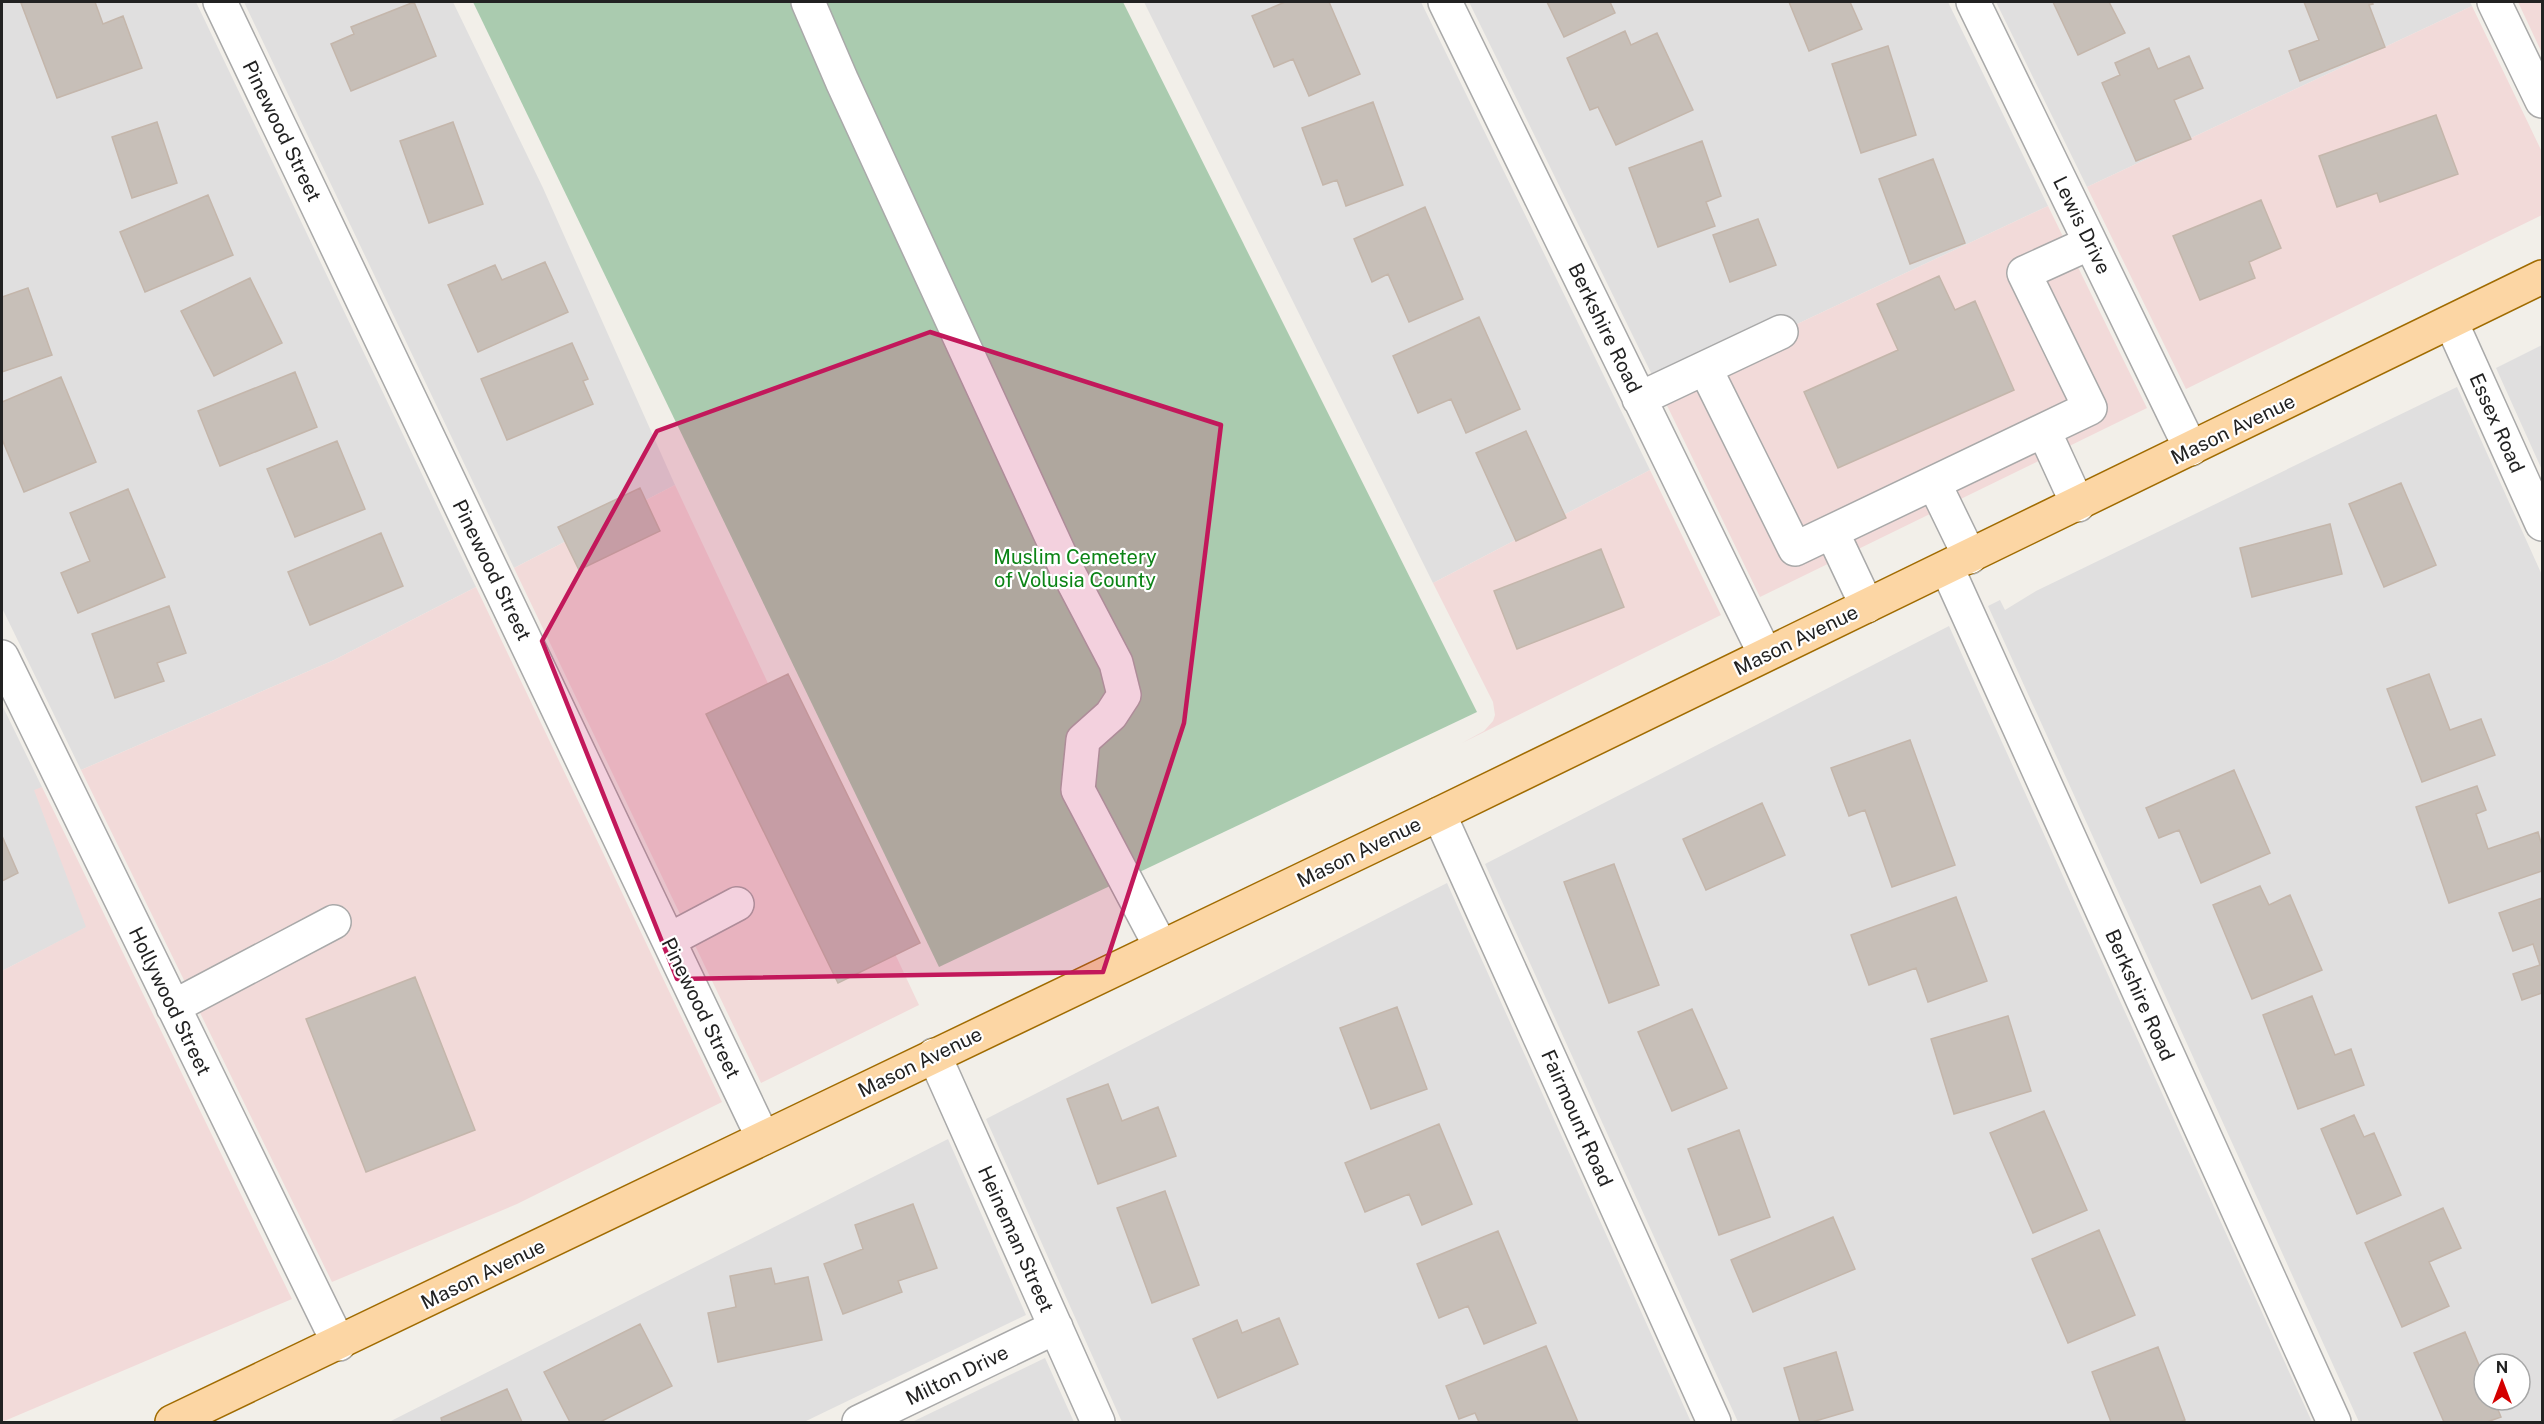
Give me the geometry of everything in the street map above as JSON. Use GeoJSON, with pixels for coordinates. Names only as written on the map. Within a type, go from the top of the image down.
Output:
{"type":"FeatureCollection","features":[{"type":"Feature","properties":{"kind":"main road","name":"Mason Avenue"},"geometry":{"type":"LineString","coordinates":[[172,1422],[339,1344],[934,1055],[1439,814],[1765,654],[2078,505],[2542,277]]}},
{"type":"Feature","properties":{"kind":"street","name":"Pinewood Street"},"geometry":{"type":"LineString","coordinates":[[220,2],[763,1138]]}},
{"type":"Feature","properties":{"kind":"street"},"geometry":{"type":"LineString","coordinates":[[808,2],[1051,536],[1116,663],[1124,695],[1111,715],[1083,740],[1078,790],[1161,947]]}},
{"type":"Feature","properties":{"kind":"street","name":"Berkshire Road"},"geometry":{"type":"LineString","coordinates":[[1445,2],[1765,654]]}},
{"type":"Feature","properties":{"kind":"street","name":"Lewis Drive"},"geometry":{"type":"LineString","coordinates":[[1973,2],[2191,449]]}},
{"type":"Feature","properties":{"kind":"street"},"geometry":{"type":"LineString","coordinates":[[2494,2],[2542,101]]}},
{"type":"Feature","properties":{"kind":"street"},"geometry":{"type":"LineString","coordinates":[[1705,368],[1795,549],[2090,408],[2024,273],[2090,243]]}},
{"type":"Feature","properties":{"kind":"street","name":"Essex Road"},"geometry":{"type":"LineString","coordinates":[[2451,322],[2542,524]]}},
{"type":"Feature","properties":{"kind":"street"},"geometry":{"type":"LineString","coordinates":[[1639,399],[1781,332]]}},
{"type":"Feature","properties":{"kind":"street"},"geometry":{"type":"LineString","coordinates":[[2044,431],[2078,505]]}},
{"type":"Feature","properties":{"kind":"street","name":"Berkshire Road"},"geometry":{"type":"LineString","coordinates":[[1934,483],[1959,562],[2334,1422]]}},
{"type":"Feature","properties":{"kind":"street"},"geometry":{"type":"LineString","coordinates":[[1832,532],[1867,606]]}},
{"type":"Feature","properties":{"kind":"street","name":"Hollywood Street"},"geometry":{"type":"LineString","coordinates":[[2,657],[339,1344]]}},
{"type":"Feature","properties":{"kind":"street","name":"Fairmount Road"},"geometry":{"type":"LineString","coordinates":[[1439,814],[1714,1422]]}},
{"type":"Feature","properties":{"kind":"street"},"geometry":{"type":"LineString","coordinates":[[669,940],[737,904]]}},
{"type":"Feature","properties":{"kind":"street"},"geometry":{"type":"LineString","coordinates":[[173,1006],[334,922]]}},
{"type":"Feature","properties":{"kind":"street","name":"Heineman Street"},"geometry":{"type":"LineString","coordinates":[[934,1055],[1098,1422]]}},
{"type":"Feature","properties":{"kind":"street","name":"Milton Drive"},"geometry":{"type":"LineString","coordinates":[[859,1422],[1056,1327]]}},
{"type":"Feature","properties":{"kind":"highlighted area"},"geometry":{"type":"Polygon","coordinates":[[[930,332],[1221,425],[1184,723],[1103,972],[677,979],[542,641],[657,431],[930,332]]]}},
{"type":"Feature","properties":{"kind":"shaded area"},"geometry":{"type":"Polygon","coordinates":[[[2,2],[196,2],[476,587],[334,660],[81,770],[2,608],[2,2]]]}},
{"type":"Feature","properties":{"kind":"shaded area"},"geometry":{"type":"Polygon","coordinates":[[[244,2],[453,2],[543,188],[675,485],[514,568],[244,2]]]}},
{"type":"Feature","properties":{"kind":"shaded area"},"geometry":{"type":"Polygon","coordinates":[[[1144,2],[1421,2],[1650,470],[1433,583],[1144,2]]]}},
{"type":"Feature","properties":{"kind":"shaded area"},"geometry":{"type":"Polygon","coordinates":[[[1469,2],[1948,2],[2048,206],[1659,389],[1469,2]]]}},
{"type":"Feature","properties":{"kind":"shaded area"},"geometry":{"type":"Polygon","coordinates":[[[1996,2],[2470,2],[2472,6],[2087,187],[1996,2]]]}},
{"type":"Feature","properties":{"kind":"shaded area"},"geometry":{"type":"Polygon","coordinates":[[[2518,2],[2542,2],[2542,53],[2518,2]]]}},
{"type":"Feature","properties":{"kind":"shaded area"},"geometry":{"type":"Polygon","coordinates":[[[2472,6],[2542,152],[2542,215],[2186,389],[2087,187],[2472,6]]]}},
{"type":"Feature","properties":{"kind":"shaded area"},"geometry":{"type":"Polygon","coordinates":[[[2048,206],[2147,408],[1760,597],[1659,389],[2048,206]]]}},
{"type":"Feature","properties":{"kind":"shaded area"},"geometry":{"type":"Polygon","coordinates":[[[2542,345],[2542,470],[2496,368],[2542,345]]]}},
{"type":"Feature","properties":{"kind":"shaded area"},"geometry":{"type":"Polygon","coordinates":[[[2457,387],[2542,575],[2542,1422],[2359,1422],[1988,606],[2000,600],[2005,610],[2036,591],[2457,387]]]}},
{"type":"Feature","properties":{"kind":"shaded area"},"geometry":{"type":"Polygon","coordinates":[[[1650,470],[1721,615],[1462,743],[1484,731],[1493,721],[1495,715],[1493,702],[1433,583],[1650,470]]]}},
{"type":"Feature","properties":{"kind":"shaded area"},"geometry":{"type":"Polygon","coordinates":[[[675,485],[919,1005],[761,1083],[514,568],[675,485]]]}},
{"type":"Feature","properties":{"kind":"shaded area"},"geometry":{"type":"Polygon","coordinates":[[[476,587],[722,1102],[517,1204],[332,1282],[81,770],[334,660],[476,587]]]}},
{"type":"Feature","properties":{"kind":"shaded area"},"geometry":{"type":"Polygon","coordinates":[[[1949,626],[2312,1422],[1738,1422],[1485,864],[1949,626]]]}},
{"type":"Feature","properties":{"kind":"shaded area"},"geometry":{"type":"Polygon","coordinates":[[[2,705],[42,787],[35,791],[87,927],[2,971],[2,705]]]}},
{"type":"Feature","properties":{"kind":"shaded area"},"geometry":{"type":"Polygon","coordinates":[[[42,787],[292,1299],[2,1422],[2,971],[86,927],[34,790],[42,787]]]}},
{"type":"Feature","properties":{"kind":"shaded area"},"geometry":{"type":"Polygon","coordinates":[[[1447,883],[1691,1422],[1122,1422],[986,1119],[1447,883]]]}},
{"type":"Feature","properties":{"kind":"shaded area"},"geometry":{"type":"Polygon","coordinates":[[[948,1139],[1026,1315],[804,1422],[389,1422],[948,1139]]]}},
{"type":"Feature","properties":{"kind":"shaded area"},"geometry":{"type":"Polygon","coordinates":[[[1045,1358],[1074,1422],[912,1422],[1045,1358]]]}},
{"type":"Feature","properties":{"kind":"green space","name":"Muslim Cemetery of Volusia County"},"geometry":{"type":"Polygon","coordinates":[[[473,2],[1123,2],[1477,712],[939,967],[473,2]]]}},
{"type":"Feature","properties":{"kind":"building"},"geometry":{"type":"Polygon","coordinates":[[[95,2],[103,24],[123,16],[142,68],[57,98],[21,3],[95,2]]]}},
{"type":"Feature","properties":{"kind":"building"},"geometry":{"type":"Polygon","coordinates":[[[414,2],[436,56],[351,91],[331,44],[354,34],[351,27],[414,2]]]}},
{"type":"Feature","properties":{"kind":"building"},"geometry":{"type":"Polygon","coordinates":[[[1285,2],[1329,2],[1360,74],[1309,96],[1293,59],[1274,67],[1252,16],[1285,2]]]}},
{"type":"Feature","properties":{"kind":"building"},"geometry":{"type":"Polygon","coordinates":[[[1547,2],[1610,2],[1615,13],[1564,37],[1547,2]]]}},
{"type":"Feature","properties":{"kind":"building"},"geometry":{"type":"Polygon","coordinates":[[[1789,2],[1850,2],[1862,29],[1809,51],[1789,2]]]}},
{"type":"Feature","properties":{"kind":"building"},"geometry":{"type":"Polygon","coordinates":[[[2053,2],[2109,2],[2125,33],[2078,55],[2053,2]]]}},
{"type":"Feature","properties":{"kind":"building"},"geometry":{"type":"Polygon","coordinates":[[[2304,2],[2372,2],[2373,4],[2369,5],[2385,47],[2300,81],[2289,51],[2319,40],[2304,2]]]}},
{"type":"Feature","properties":{"kind":"building"},"geometry":{"type":"Polygon","coordinates":[[[1625,31],[1631,45],[1657,33],[1693,110],[1616,145],[1598,107],[1590,110],[1567,58],[1625,31]]]}},
{"type":"Feature","properties":{"kind":"building"},"geometry":{"type":"Polygon","coordinates":[[[1888,46],[1916,135],[1861,153],[1832,64],[1888,46]]]}},
{"type":"Feature","properties":{"kind":"building"},"geometry":{"type":"Polygon","coordinates":[[[2149,48],[2158,69],[2189,56],[2203,88],[2174,100],[2191,139],[2136,161],[2102,83],[2120,75],[2115,63],[2149,48]]]}},
{"type":"Feature","properties":{"kind":"building"},"geometry":{"type":"Polygon","coordinates":[[[1373,102],[1403,185],[1346,206],[1337,180],[1323,185],[1302,128],[1373,102]]]}},
{"type":"Feature","properties":{"kind":"building"},"geometry":{"type":"Polygon","coordinates":[[[2436,115],[2458,174],[2380,202],[2377,193],[2337,207],[2319,156],[2436,115]]]}},
{"type":"Feature","properties":{"kind":"building"},"geometry":{"type":"Polygon","coordinates":[[[157,122],[177,183],[132,198],[112,137],[157,122]]]}},
{"type":"Feature","properties":{"kind":"building"},"geometry":{"type":"Polygon","coordinates":[[[453,122],[483,204],[429,223],[400,141],[453,122]]]}},
{"type":"Feature","properties":{"kind":"building"},"geometry":{"type":"Polygon","coordinates":[[[1702,141],[1721,196],[1706,202],[1715,226],[1658,247],[1629,168],[1702,141]]]}},
{"type":"Feature","properties":{"kind":"building"},"geometry":{"type":"Polygon","coordinates":[[[1933,159],[1965,243],[1910,264],[1879,179],[1933,159]]]}},
{"type":"Feature","properties":{"kind":"building"},"geometry":{"type":"Polygon","coordinates":[[[208,195],[233,255],[145,292],[120,232],[208,195]]]}},
{"type":"Feature","properties":{"kind":"building"},"geometry":{"type":"Polygon","coordinates":[[[2261,200],[2281,248],[2249,262],[2255,278],[2200,300],[2173,236],[2261,200]]]}},
{"type":"Feature","properties":{"kind":"building"},"geometry":{"type":"Polygon","coordinates":[[[1425,207],[1463,299],[1409,322],[1388,274],[1372,282],[1354,239],[1425,207]]]}},
{"type":"Feature","properties":{"kind":"building"},"geometry":{"type":"Polygon","coordinates":[[[1758,219],[1776,265],[1730,282],[1713,235],[1758,219]]]}},
{"type":"Feature","properties":{"kind":"building"},"geometry":{"type":"Polygon","coordinates":[[[545,262],[568,312],[478,352],[448,285],[495,265],[502,280],[545,262]]]}},
{"type":"Feature","properties":{"kind":"building"},"geometry":{"type":"Polygon","coordinates":[[[1939,276],[1955,310],[1975,301],[2014,390],[1838,468],[1804,392],[1898,350],[1877,304],[1939,276]]]}},
{"type":"Feature","properties":{"kind":"building"},"geometry":{"type":"Polygon","coordinates":[[[250,278],[282,343],[214,376],[181,311],[250,278]]]}},
{"type":"Feature","properties":{"kind":"building"},"geometry":{"type":"Polygon","coordinates":[[[28,288],[52,355],[2,372],[2,297],[28,288]]]}},
{"type":"Feature","properties":{"kind":"building"},"geometry":{"type":"Polygon","coordinates":[[[1479,317],[1520,409],[1466,433],[1451,399],[1418,413],[1393,356],[1479,317]]]}},
{"type":"Feature","properties":{"kind":"building"},"geometry":{"type":"Polygon","coordinates":[[[572,343],[588,379],[583,381],[593,404],[507,440],[481,379],[572,343]]]}},
{"type":"Feature","properties":{"kind":"building"},"geometry":{"type":"Polygon","coordinates":[[[295,372],[317,427],[220,466],[198,411],[295,372]]]}},
{"type":"Feature","properties":{"kind":"building"},"geometry":{"type":"Polygon","coordinates":[[[61,377],[96,462],[24,492],[2,439],[2,402],[61,377]]]}},
{"type":"Feature","properties":{"kind":"building"},"geometry":{"type":"Polygon","coordinates":[[[1526,431],[1566,518],[1516,541],[1476,453],[1526,431]]]}},
{"type":"Feature","properties":{"kind":"building"},"geometry":{"type":"Polygon","coordinates":[[[337,441],[365,509],[295,537],[267,469],[337,441]]]}},
{"type":"Feature","properties":{"kind":"building"},"geometry":{"type":"Polygon","coordinates":[[[2401,483],[2436,565],[2384,587],[2349,504],[2401,483]]]}},
{"type":"Feature","properties":{"kind":"building"},"geometry":{"type":"Polygon","coordinates":[[[640,488],[660,531],[579,570],[558,527],[640,488]]]}},
{"type":"Feature","properties":{"kind":"building"},"geometry":{"type":"Polygon","coordinates":[[[128,489],[165,577],[78,613],[61,573],[90,561],[70,513],[128,489]]]}},
{"type":"Feature","properties":{"kind":"building"},"geometry":{"type":"Polygon","coordinates":[[[2330,524],[2342,574],[2252,597],[2240,548],[2330,524]]]}},
{"type":"Feature","properties":{"kind":"building"},"geometry":{"type":"Polygon","coordinates":[[[381,533],[403,586],[310,625],[288,572],[381,533]]]}},
{"type":"Feature","properties":{"kind":"building"},"geometry":{"type":"Polygon","coordinates":[[[1601,549],[1624,607],[1517,649],[1494,591],[1601,549]]]}},
{"type":"Feature","properties":{"kind":"building"},"geometry":{"type":"Polygon","coordinates":[[[169,606],[186,653],[157,663],[164,681],[115,698],[92,634],[169,606]]]}},
{"type":"Feature","properties":{"kind":"building"},"geometry":{"type":"Polygon","coordinates":[[[788,674],[920,943],[838,983],[706,714],[788,674]]]}},
{"type":"Feature","properties":{"kind":"building"},"geometry":{"type":"Polygon","coordinates":[[[2429,674],[2450,730],[2481,719],[2495,755],[2422,782],[2387,689],[2429,674]]]}},
{"type":"Feature","properties":{"kind":"building"},"geometry":{"type":"Polygon","coordinates":[[[1910,740],[1955,865],[1892,887],[1865,810],[1849,816],[1831,768],[1910,740]]]}},
{"type":"Feature","properties":{"kind":"building"},"geometry":{"type":"Polygon","coordinates":[[[2234,770],[2270,853],[2201,883],[2179,830],[2159,838],[2146,808],[2234,770]]]}},
{"type":"Feature","properties":{"kind":"building"},"geometry":{"type":"Polygon","coordinates":[[[2477,786],[2486,810],[2476,814],[2488,849],[2538,832],[2542,846],[2542,871],[2449,903],[2416,807],[2477,786]]]}},
{"type":"Feature","properties":{"kind":"building"},"geometry":{"type":"Polygon","coordinates":[[[1762,803],[1785,855],[1706,890],[1683,839],[1762,803]]]}},
{"type":"Feature","properties":{"kind":"building"},"geometry":{"type":"Polygon","coordinates":[[[2,836],[18,873],[2,881],[2,836]]]}},
{"type":"Feature","properties":{"kind":"building"},"geometry":{"type":"Polygon","coordinates":[[[1614,864],[1659,985],[1609,1003],[1564,882],[1614,864]]]}},
{"type":"Feature","properties":{"kind":"building"},"geometry":{"type":"Polygon","coordinates":[[[2260,886],[2269,905],[2290,895],[2322,970],[2252,999],[2213,905],[2260,886]]]}},
{"type":"Feature","properties":{"kind":"building"},"geometry":{"type":"Polygon","coordinates":[[[1956,897],[1987,981],[1928,1002],[1916,968],[1869,985],[1851,935],[1956,897]]]}},
{"type":"Feature","properties":{"kind":"building"},"geometry":{"type":"Polygon","coordinates":[[[2542,898],[2542,993],[2522,1000],[2513,974],[2540,965],[2533,944],[2513,951],[2499,913],[2542,898]]]}},
{"type":"Feature","properties":{"kind":"building"},"geometry":{"type":"Polygon","coordinates":[[[415,977],[475,1130],[366,1172],[306,1019],[415,977]]]}},
{"type":"Feature","properties":{"kind":"building"},"geometry":{"type":"Polygon","coordinates":[[[2312,996],[2335,1055],[2351,1049],[2364,1085],[2298,1109],[2263,1015],[2312,996]]]}},
{"type":"Feature","properties":{"kind":"building"},"geometry":{"type":"Polygon","coordinates":[[[1397,1007],[1427,1089],[1371,1109],[1340,1028],[1397,1007]]]}},
{"type":"Feature","properties":{"kind":"building"},"geometry":{"type":"Polygon","coordinates":[[[1692,1009],[1727,1088],[1672,1111],[1638,1032],[1692,1009]]]}},
{"type":"Feature","properties":{"kind":"building"},"geometry":{"type":"Polygon","coordinates":[[[2008,1016],[2031,1091],[1954,1114],[1931,1039],[2008,1016]]]}},
{"type":"Feature","properties":{"kind":"building"},"geometry":{"type":"Polygon","coordinates":[[[1108,1084],[1122,1121],[1158,1107],[1176,1156],[1098,1184],[1067,1099],[1108,1084]]]}},
{"type":"Feature","properties":{"kind":"building"},"geometry":{"type":"Polygon","coordinates":[[[2044,1111],[2087,1210],[2033,1233],[1990,1133],[2044,1111]]]}},
{"type":"Feature","properties":{"kind":"building"},"geometry":{"type":"Polygon","coordinates":[[[2354,1115],[2364,1137],[2374,1133],[2401,1195],[2357,1214],[2321,1129],[2354,1115]]]}},
{"type":"Feature","properties":{"kind":"building"},"geometry":{"type":"Polygon","coordinates":[[[1439,1124],[1472,1204],[1422,1225],[1409,1194],[1365,1212],[1345,1163],[1439,1124]]]}},
{"type":"Feature","properties":{"kind":"building"},"geometry":{"type":"Polygon","coordinates":[[[1739,1130],[1770,1217],[1719,1235],[1688,1149],[1739,1130]]]}},
{"type":"Feature","properties":{"kind":"building"},"geometry":{"type":"Polygon","coordinates":[[[1165,1191],[1199,1285],[1152,1303],[1117,1208],[1165,1191]]]}},
{"type":"Feature","properties":{"kind":"building"},"geometry":{"type":"Polygon","coordinates":[[[913,1204],[937,1268],[898,1281],[902,1292],[843,1314],[824,1264],[863,1249],[855,1225],[913,1204]]]}},
{"type":"Feature","properties":{"kind":"building"},"geometry":{"type":"Polygon","coordinates":[[[2443,1208],[2461,1248],[2429,1262],[2449,1306],[2402,1327],[2365,1243],[2443,1208]]]}},
{"type":"Feature","properties":{"kind":"building"},"geometry":{"type":"Polygon","coordinates":[[[1833,1217],[1855,1269],[1753,1312],[1731,1260],[1833,1217]]]}},
{"type":"Feature","properties":{"kind":"building"},"geometry":{"type":"Polygon","coordinates":[[[2099,1230],[2135,1315],[2068,1343],[2032,1259],[2099,1230]]]}},
{"type":"Feature","properties":{"kind":"building"},"geometry":{"type":"Polygon","coordinates":[[[1498,1231],[1536,1323],[1484,1344],[1468,1306],[1439,1318],[1417,1264],[1498,1231]]]}},
{"type":"Feature","properties":{"kind":"building"},"geometry":{"type":"Polygon","coordinates":[[[771,1268],[775,1284],[808,1277],[822,1340],[718,1362],[708,1313],[736,1307],[730,1276],[771,1268]]]}},
{"type":"Feature","properties":{"kind":"building"},"geometry":{"type":"Polygon","coordinates":[[[1279,1318],[1298,1364],[1218,1398],[1193,1339],[1237,1320],[1242,1333],[1279,1318]]]}},
{"type":"Feature","properties":{"kind":"building"},"geometry":{"type":"Polygon","coordinates":[[[640,1324],[672,1386],[600,1422],[570,1422],[544,1372],[640,1324]]]}},
{"type":"Feature","properties":{"kind":"building"},"geometry":{"type":"Polygon","coordinates":[[[2465,1332],[2473,1352],[2472,1412],[2499,1412],[2501,1417],[2487,1422],[2444,1422],[2414,1353],[2465,1332]]]}},
{"type":"Feature","properties":{"kind":"building"},"geometry":{"type":"Polygon","coordinates":[[[1546,1346],[1578,1422],[1479,1422],[1475,1413],[1459,1419],[1446,1386],[1546,1346]]]}},
{"type":"Feature","properties":{"kind":"building"},"geometry":{"type":"Polygon","coordinates":[[[2158,1347],[2185,1420],[2179,1422],[2111,1422],[2092,1372],[2158,1347]]]}},
{"type":"Feature","properties":{"kind":"building"},"geometry":{"type":"Polygon","coordinates":[[[1836,1352],[1853,1410],[1812,1422],[1800,1422],[1784,1368],[1836,1352]]]}},
{"type":"Feature","properties":{"kind":"building"},"geometry":{"type":"Polygon","coordinates":[[[507,1389],[522,1422],[442,1422],[441,1418],[507,1389]]]}}]}
